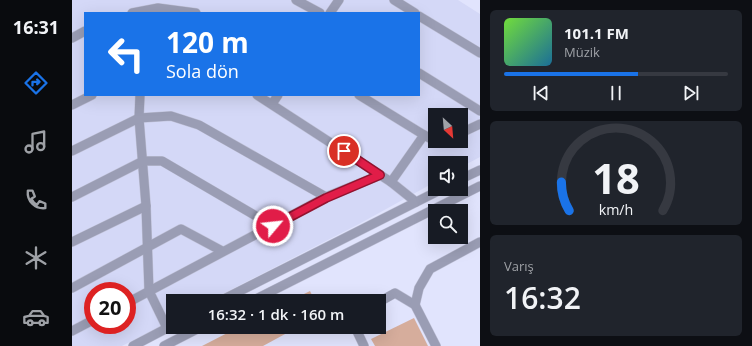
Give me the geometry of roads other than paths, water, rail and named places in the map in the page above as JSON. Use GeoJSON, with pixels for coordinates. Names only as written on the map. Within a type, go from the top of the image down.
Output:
{"type":"FeatureCollection","features":[{"type":"Feature","properties":{"kind":"street"},"geometry":{"type":"LineString","coordinates":[[296,0],[318,12]]}},
{"type":"Feature","properties":{"kind":"street"},"geometry":{"type":"LineString","coordinates":[[331,12],[339,0]]}},
{"type":"Feature","properties":{"kind":"street"},"geometry":{"type":"LineString","coordinates":[[394,0],[413,12]]}},
{"type":"Feature","properties":{"kind":"street"},"geometry":{"type":"LineString","coordinates":[[136,12],[158,7],[190,12]]}},
{"type":"Feature","properties":{"kind":"street"},"geometry":{"type":"LineString","coordinates":[[420,17],[480,53]]}},
{"type":"Feature","properties":{"kind":"street"},"geometry":{"type":"LineString","coordinates":[[72,38],[84,32]]}},
{"type":"Feature","properties":{"kind":"street"},"geometry":{"type":"LineString","coordinates":[[420,74],[480,111]]}},
{"type":"Feature","properties":{"kind":"street"},"geometry":{"type":"LineString","coordinates":[[72,105],[90,96]]}},
{"type":"Feature","properties":{"kind":"street"},"geometry":{"type":"LineString","coordinates":[[140,96],[139,118],[146,206],[149,291],[166,320]]}},
{"type":"Feature","properties":{"kind":"street"},"geometry":{"type":"LineString","coordinates":[[259,96],[391,182],[416,202]]}},
{"type":"Feature","properties":{"kind":"street"},"geometry":{"type":"LineString","coordinates":[[272,104],[277,96]]}},
{"type":"Feature","properties":{"kind":"street"},"geometry":{"type":"LineString","coordinates":[[361,96],[428,137]]}},
{"type":"Feature","properties":{"kind":"street"},"geometry":{"type":"LineString","coordinates":[[72,151],[139,118],[171,116],[199,125],[326,198]]}},
{"type":"Feature","properties":{"kind":"street"},"geometry":{"type":"LineString","coordinates":[[468,130],[480,124]]}},
{"type":"Feature","properties":{"kind":"street"},"geometry":{"type":"LineString","coordinates":[[391,182],[424,135]]}},
{"type":"Feature","properties":{"kind":"street"},"geometry":{"type":"LineString","coordinates":[[72,197],[143,161],[162,161],[273,226]]}},
{"type":"Feature","properties":{"kind":"street"},"geometry":{"type":"LineString","coordinates":[[468,176],[480,170]]}},
{"type":"Feature","properties":{"kind":"street"},"geometry":{"type":"LineString","coordinates":[[136,298],[222,251],[326,198],[380,175]]}},
{"type":"Feature","properties":{"kind":"street"},"geometry":{"type":"LineString","coordinates":[[266,294],[480,186]]}},
{"type":"Feature","properties":{"kind":"street"},"geometry":{"type":"LineString","coordinates":[[234,294],[428,196]]}},
{"type":"Feature","properties":{"kind":"street"},"geometry":{"type":"LineString","coordinates":[[72,242],[146,206]]}},
{"type":"Feature","properties":{"kind":"street"},"geometry":{"type":"LineString","coordinates":[[72,288],[181,229],[222,251]]}},
{"type":"Feature","properties":{"kind":"street"},"geometry":{"type":"LineString","coordinates":[[415,305],[419,288],[430,269],[480,242]]}},
{"type":"Feature","properties":{"kind":"street"},"geometry":{"type":"LineString","coordinates":[[386,298],[395,293],[415,305],[436,346]]}},
{"type":"Feature","properties":{"kind":"street"},"geometry":{"type":"LineString","coordinates":[[72,331],[84,325]]}},
{"type":"Feature","properties":{"kind":"street"},"geometry":{"type":"LineString","coordinates":[[133,346],[166,329]]}},
{"type":"Feature","properties":{"kind":"street"},"geometry":{"type":"LineString","coordinates":[[164,346],[187,334]]}},
{"type":"Feature","properties":{"kind":"street"},"geometry":{"type":"LineString","coordinates":[[358,334],[364,346]]}}]}
